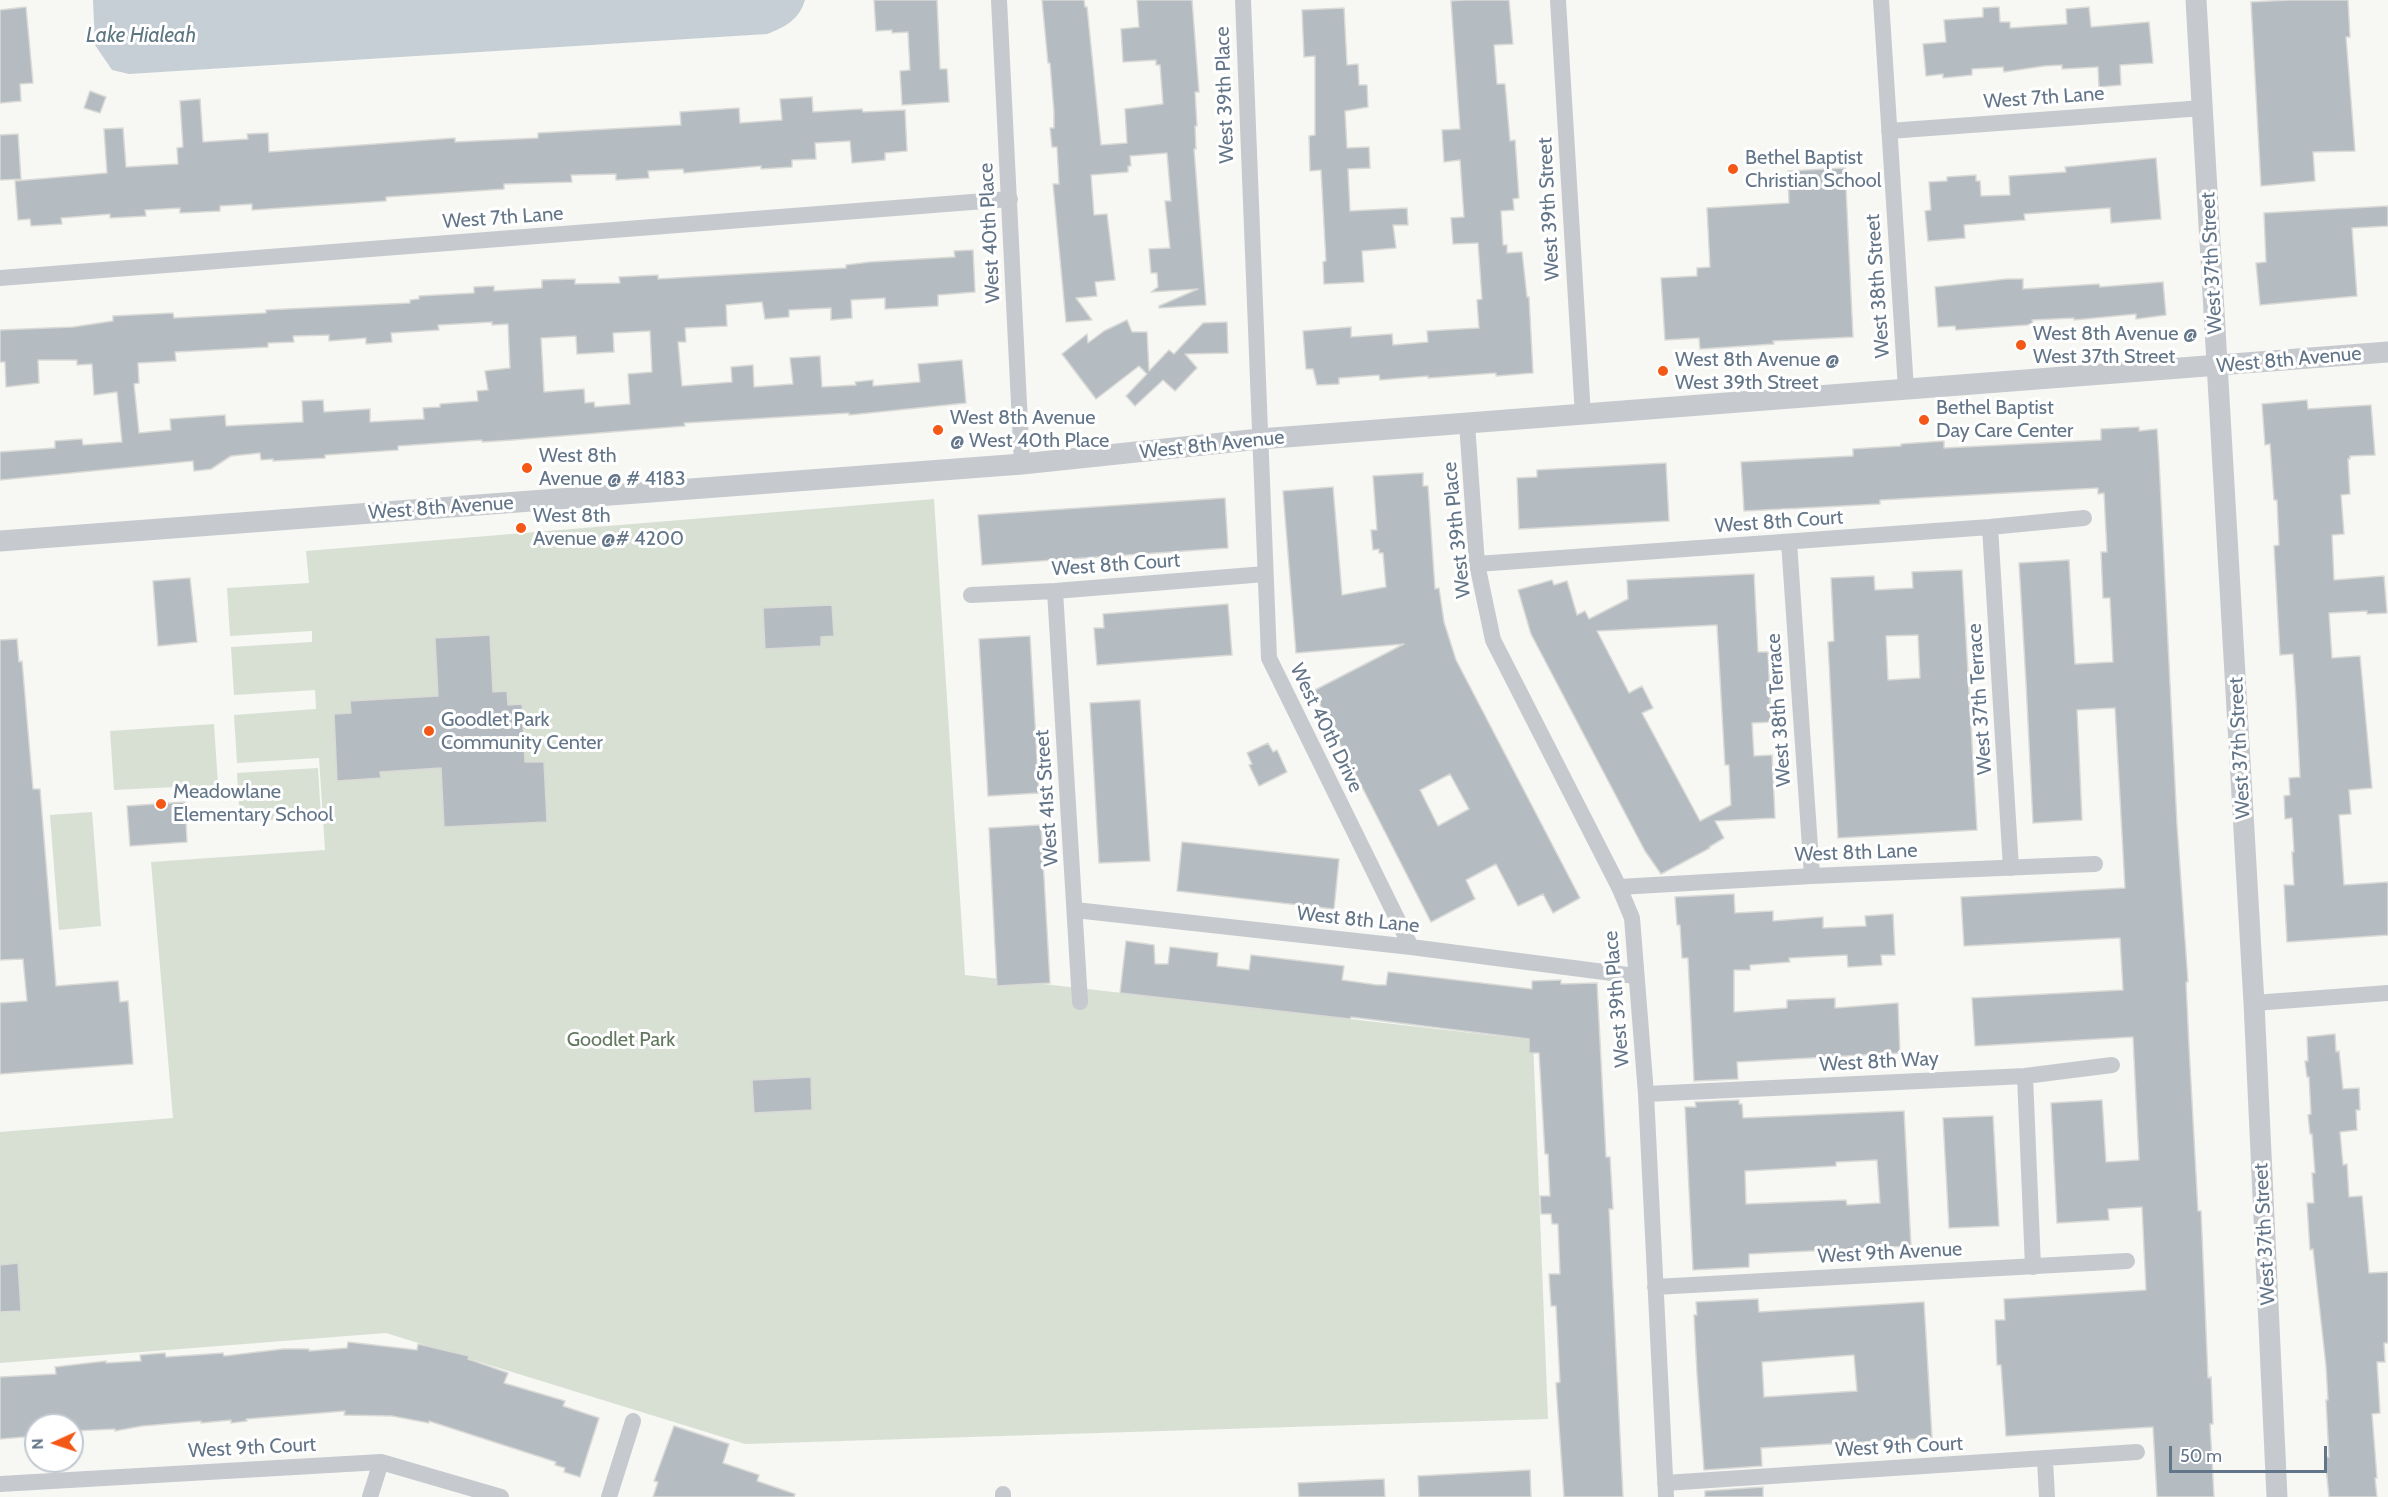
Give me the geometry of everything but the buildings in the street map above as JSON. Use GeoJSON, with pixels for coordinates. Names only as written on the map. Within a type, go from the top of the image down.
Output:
{"type":"FeatureCollection","features":[{"type":"Feature","properties":{"kind":"street","name":"West 40th Place"},"geometry":{"type":"LineString","coordinates":[[999,0],[1022,464]]}},
{"type":"Feature","properties":{"kind":"street","name":"West 39th Place"},"geometry":{"type":"LineString","coordinates":[[1243,0],[1260,439]]}},
{"type":"Feature","properties":{"kind":"street","name":"West 39th Street"},"geometry":{"type":"LineString","coordinates":[[1558,0],[1583,416]]}},
{"type":"Feature","properties":{"kind":"street","name":"West 38th Street"},"geometry":{"type":"LineString","coordinates":[[1881,0],[1906,389]]}},
{"type":"Feature","properties":{"kind":"street","name":"West 37th Street"},"geometry":{"type":"LineString","coordinates":[[2196,0],[2254,1003],[2277,1497]]}},
{"type":"Feature","properties":{"kind":"street","name":"West 7th Lane"},"geometry":{"type":"LineString","coordinates":[[1889,131],[2203,108]]}},
{"type":"Feature","properties":{"kind":"street","name":"West 7th Lane"},"geometry":{"type":"LineString","coordinates":[[0,278],[1010,199]]}},
{"type":"Feature","properties":{"kind":"street","name":"West 8th Avenue"},"geometry":{"type":"LineString","coordinates":[[0,541],[1022,464],[1260,439],[1583,416],[2388,352]]}},
{"type":"Feature","properties":{"kind":"street","name":"West 39th Place"},"geometry":{"type":"LineString","coordinates":[[1467,424],[1477,564],[1494,640],[1619,887],[1632,918],[1646,1094],[1665,1490]]}},
{"type":"Feature","properties":{"kind":"street","name":"West 40th Drive"},"geometry":{"type":"LineString","coordinates":[[1260,439],[1269,658],[1411,947]]}},
{"type":"Feature","properties":{"kind":"street","name":"West 8th Court"},"geometry":{"type":"LineString","coordinates":[[1477,564],[1990,527],[2084,518]]}},
{"type":"Feature","properties":{"kind":"street","name":"West 37th Terrace"},"geometry":{"type":"LineString","coordinates":[[1990,527],[2012,868]]}},
{"type":"Feature","properties":{"kind":"street","name":"West 38th Terrace"},"geometry":{"type":"LineString","coordinates":[[1789,542],[1812,876]]}},
{"type":"Feature","properties":{"kind":"street","name":"West 8th Court"},"geometry":{"type":"LineString","coordinates":[[971,595],[1055,591],[1265,574]]}},
{"type":"Feature","properties":{"kind":"street","name":"West 41st Street"},"geometry":{"type":"LineString","coordinates":[[1055,591],[1080,1002]]}},
{"type":"Feature","properties":{"kind":"street","name":"West 8th Lane"},"geometry":{"type":"LineString","coordinates":[[1619,887],[2095,864]]}},
{"type":"Feature","properties":{"kind":"street","name":"West 8th Lane"},"geometry":{"type":"LineString","coordinates":[[1075,910],[1411,947],[1635,976]]}},
{"type":"Feature","properties":{"kind":"street"},"geometry":{"type":"LineString","coordinates":[[2254,1003],[2388,993]]}},
{"type":"Feature","properties":{"kind":"street","name":"West 8th Way"},"geometry":{"type":"LineString","coordinates":[[1646,1094],[2025,1076],[2112,1065]]}},
{"type":"Feature","properties":{"kind":"street"},"geometry":{"type":"LineString","coordinates":[[2025,1076],[2033,1267]]}},
{"type":"Feature","properties":{"kind":"street","name":"West 9th Avenue"},"geometry":{"type":"LineString","coordinates":[[1655,1287],[2127,1261]]}},
{"type":"Feature","properties":{"kind":"street"},"geometry":{"type":"LineString","coordinates":[[609,1497],[633,1421]]}},
{"type":"Feature","properties":{"kind":"street","name":"West 9th Court"},"geometry":{"type":"LineString","coordinates":[[1665,1490],[2136,1452]]}},
{"type":"Feature","properties":{"kind":"street"},"geometry":{"type":"LineString","coordinates":[[2045,1460],[2047,1497]]}},
{"type":"Feature","properties":{"kind":"street"},"geometry":{"type":"LineString","coordinates":[[370,1497],[381,1462]]}},
{"type":"Feature","properties":{"kind":"street","name":"West 9th Court"},"geometry":{"type":"LineString","coordinates":[[0,1484],[381,1462],[501,1497]]}},
{"type":"Feature","properties":{"kind":"green space","name":"Goodlet Park"},"geometry":{"type":"Polygon","coordinates":[[[934,499],[965,975],[1533,1040],[1548,1419],[745,1444],[386,1333],[0,1363],[0,1132],[173,1118],[151,862],[325,850],[319,758],[237,763],[234,715],[316,709],[315,690],[234,695],[231,647],[312,642],[312,631],[230,636],[227,588],[309,583],[306,551],[934,499]]]}},
{"type":"Feature","properties":{"kind":"green space"},"geometry":{"type":"Polygon","coordinates":[[[214,724],[218,785],[114,790],[110,731],[214,724]]]}},
{"type":"Feature","properties":{"kind":"green space"},"geometry":{"type":"Polygon","coordinates":[[[318,768],[321,817],[240,822],[237,773],[318,768]]]}},
{"type":"Feature","properties":{"kind":"green space"},"geometry":{"type":"Polygon","coordinates":[[[92,812],[101,926],[59,930],[50,815],[92,812]]]}},
{"type":"Feature","properties":{"kind":"water","name":"Lake Hialeah"},"geometry":{"type":"Polygon","coordinates":[[[93,0],[805,0],[795,18],[780,29],[767,34],[129,74],[112,70],[95,45],[93,0]]]}},
{"type":"Feature","properties":{"kind":"place","name":"Bethel Baptist Christian School"},"geometry":{"type":"Point","coordinates":[1733,169]}},
{"type":"Feature","properties":{"kind":"place","name":"West 8th Avenue @ West 37th Street"},"geometry":{"type":"Point","coordinates":[2021,345]}},
{"type":"Feature","properties":{"kind":"place","name":"West 8th Avenue @ West 39th Street"},"geometry":{"type":"Point","coordinates":[1663,371]}},
{"type":"Feature","properties":{"kind":"place","name":"Bethel Baptist Day Care Center"},"geometry":{"type":"Point","coordinates":[1924,420]}},
{"type":"Feature","properties":{"kind":"place","name":"West 8th Avenue @ West 40th Place"},"geometry":{"type":"Point","coordinates":[938,430]}},
{"type":"Feature","properties":{"kind":"place","name":"West 8th Avenue @ # 4183"},"geometry":{"type":"Point","coordinates":[527,468]}},
{"type":"Feature","properties":{"kind":"place","name":"West 8th Avenue @# 4200"},"geometry":{"type":"Point","coordinates":[521,528]}},
{"type":"Feature","properties":{"kind":"place","name":"Goodlet Park Community Center"},"geometry":{"type":"Point","coordinates":[429,731]}},
{"type":"Feature","properties":{"kind":"place","name":"Meadowlane Elementary School"},"geometry":{"type":"Point","coordinates":[161,804]}}]}
